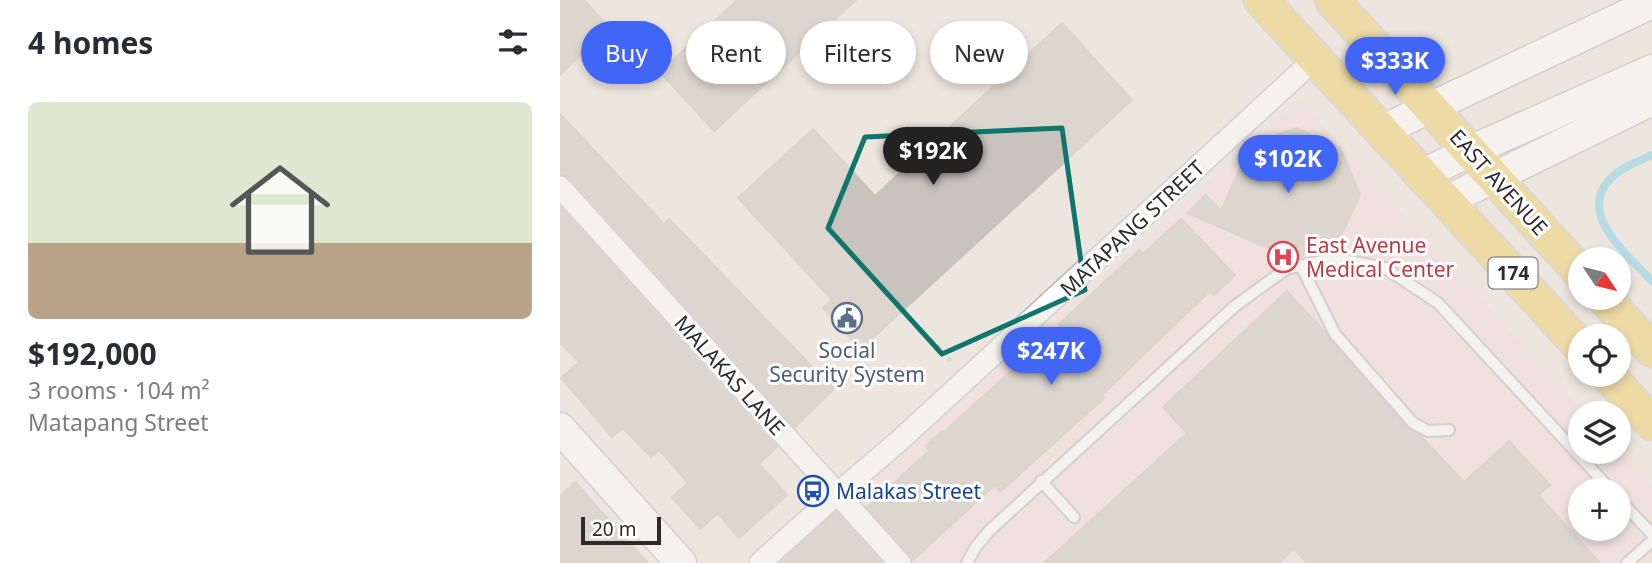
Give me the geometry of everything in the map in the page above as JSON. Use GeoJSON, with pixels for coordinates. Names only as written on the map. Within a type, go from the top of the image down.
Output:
{"type":"FeatureCollection","features":[{"type":"Feature","properties":{"kind":"main road","name":"174"},"geometry":{"type":"LineString","coordinates":[[1261,0],[1568,333]]}},
{"type":"Feature","properties":{"kind":"main road","name":"EAST AVENUE"},"geometry":{"type":"LineString","coordinates":[[1332,0],[1568,259]]}},
{"type":"Feature","properties":{"kind":"main road"},"geometry":{"type":"LineString","coordinates":[[1381,131],[1652,4]]}},
{"type":"Feature","properties":{"kind":"main road"},"geometry":{"type":"LineString","coordinates":[[1422,175],[1652,70]]}},
{"type":"Feature","properties":{"kind":"main road"},"geometry":{"type":"LineString","coordinates":[[1446,201],[1652,100]]}},
{"type":"Feature","properties":{"kind":"main road"},"geometry":{"type":"LineString","coordinates":[[1615,310],[1652,350]]}},
{"type":"Feature","properties":{"kind":"main road"},"geometry":{"type":"LineString","coordinates":[[1619,387],[1652,423]]}},
{"type":"Feature","properties":{"kind":"main road"},"geometry":{"type":"LineString","coordinates":[[560,428],[681,563]]}},
{"type":"Feature","properties":{"kind":"street","name":"MATAPANG STREET"},"geometry":{"type":"LineString","coordinates":[[760,563],[899,441],[1315,60]]}},
{"type":"Feature","properties":{"kind":"street","name":"MALAKAS LANE"},"geometry":{"type":"LineString","coordinates":[[560,187],[900,563]]}},
{"type":"Feature","properties":{"kind":"lane"},"geometry":{"type":"LineString","coordinates":[[967,563],[989,531],[1041,481],[1235,306],[1286,269],[1334,258],[1385,268],[1438,303],[1600,478]]}},
{"type":"Feature","properties":{"kind":"lane"},"geometry":{"type":"LineString","coordinates":[[1301,266],[1335,334],[1412,423],[1428,431],[1448,430]]}},
{"type":"Feature","properties":{"kind":"lane"},"geometry":{"type":"LineString","coordinates":[[1041,481],[1074,517]]}},
{"type":"Feature","properties":{"kind":"lane"},"geometry":{"type":"LineString","coordinates":[[1631,512],[1652,534]]}},
{"type":"Feature","properties":{"kind":"lane"},"geometry":{"type":"LineString","coordinates":[[1627,563],[1652,541]]}},
{"type":"Feature","properties":{"kind":"path"},"geometry":{"type":"LineString","coordinates":[[912,321],[940,350]]}},
{"type":"Feature","properties":{"kind":"highlighted area"},"geometry":{"type":"Polygon","coordinates":[[[1062,128],[1085,290],[942,354],[828,228],[865,137],[1062,128]]]}},
{"type":"Feature","properties":{"kind":"shaded area","name":"East Avenue Medical Center"},"geometry":{"type":"Polygon","coordinates":[[[1299,100],[1574,401],[1568,401],[1568,464],[1631,463],[1652,487],[1652,563],[915,563],[854,497],[1299,100]]]}},
{"type":"Feature","properties":{"kind":"building"},"geometry":{"type":"Polygon","coordinates":[[[560,0],[584,0],[604,21],[581,21],[581,55],[560,75],[560,0]]]}},
{"type":"Feature","properties":{"kind":"building"},"geometry":{"type":"Polygon","coordinates":[[[737,0],[856,0],[833,21],[800,21],[800,52],[786,65],[786,21],[715,21],[737,0]]]}},
{"type":"Feature","properties":{"kind":"building"},"geometry":{"type":"Polygon","coordinates":[[[1062,23],[1132,100],[861,349],[823,308],[832,300],[738,198],[813,129],[875,196],[996,84],[1028,84],[1028,54],[1062,23]]]}},
{"type":"Feature","properties":{"kind":"building"},"geometry":{"type":"Polygon","coordinates":[[[686,48],[686,84],[765,84],[714,131],[671,84],[672,61],[686,48]]]}},
{"type":"Feature","properties":{"kind":"building"},"geometry":{"type":"Polygon","coordinates":[[[560,114],[664,224],[669,219],[834,389],[795,427],[570,178],[560,174],[560,114]]]}},
{"type":"Feature","properties":{"kind":"building"},"geometry":{"type":"Polygon","coordinates":[[[1296,128],[1341,148],[1360,195],[1339,240],[1293,259],[1187,213],[1206,195],[1221,211],[1250,146],[1296,128]]]}},
{"type":"Feature","properties":{"kind":"building"},"geometry":{"type":"Polygon","coordinates":[[[560,207],[777,447],[759,464],[787,495],[739,538],[718,513],[700,529],[672,497],[688,483],[659,450],[651,457],[623,428],[612,437],[561,378],[579,362],[560,343],[560,207]]]}},
{"type":"Feature","properties":{"kind":"building"},"geometry":{"type":"Polygon","coordinates":[[[1181,219],[1235,275],[1214,295],[1210,291],[1102,395],[1104,398],[1000,492],[995,485],[913,560],[867,507],[930,450],[926,446],[1061,325],[1059,324],[1139,250],[1143,254],[1181,219]]]}},
{"type":"Feature","properties":{"kind":"building"},"geometry":{"type":"Polygon","coordinates":[[[1287,291],[1407,428],[1421,436],[1464,482],[1509,441],[1550,485],[1538,495],[1568,528],[1568,541],[1580,541],[1600,563],[1307,563],[1294,549],[1279,563],[1044,563],[1187,433],[1163,407],[1287,291]]]}},
{"type":"Feature","properties":{"kind":"building"},"geometry":{"type":"Polygon","coordinates":[[[575,482],[648,563],[560,563],[560,496],[575,482]]]}},
{"type":"Feature","properties":{"kind":"building"},"geometry":{"type":"Polygon","coordinates":[[[836,512],[882,563],[780,563],[836,512]]]}},
{"type":"Feature","properties":{"kind":"waterway"},"geometry":{"type":"LineString","coordinates":[[1652,155],[1618,172],[1605,186],[1599,201],[1607,230],[1652,281]]}},
{"type":"Feature","properties":{"kind":"place","name":"East Avenue Medical Center"},"geometry":{"type":"Point","coordinates":[1283,257]}},
{"type":"Feature","properties":{"kind":"place","name":"Social Security System"},"geometry":{"type":"Point","coordinates":[847,318]}},
{"type":"Feature","properties":{"kind":"place","name":"Malakas Street"},"geometry":{"type":"Point","coordinates":[813,491]}}]}
